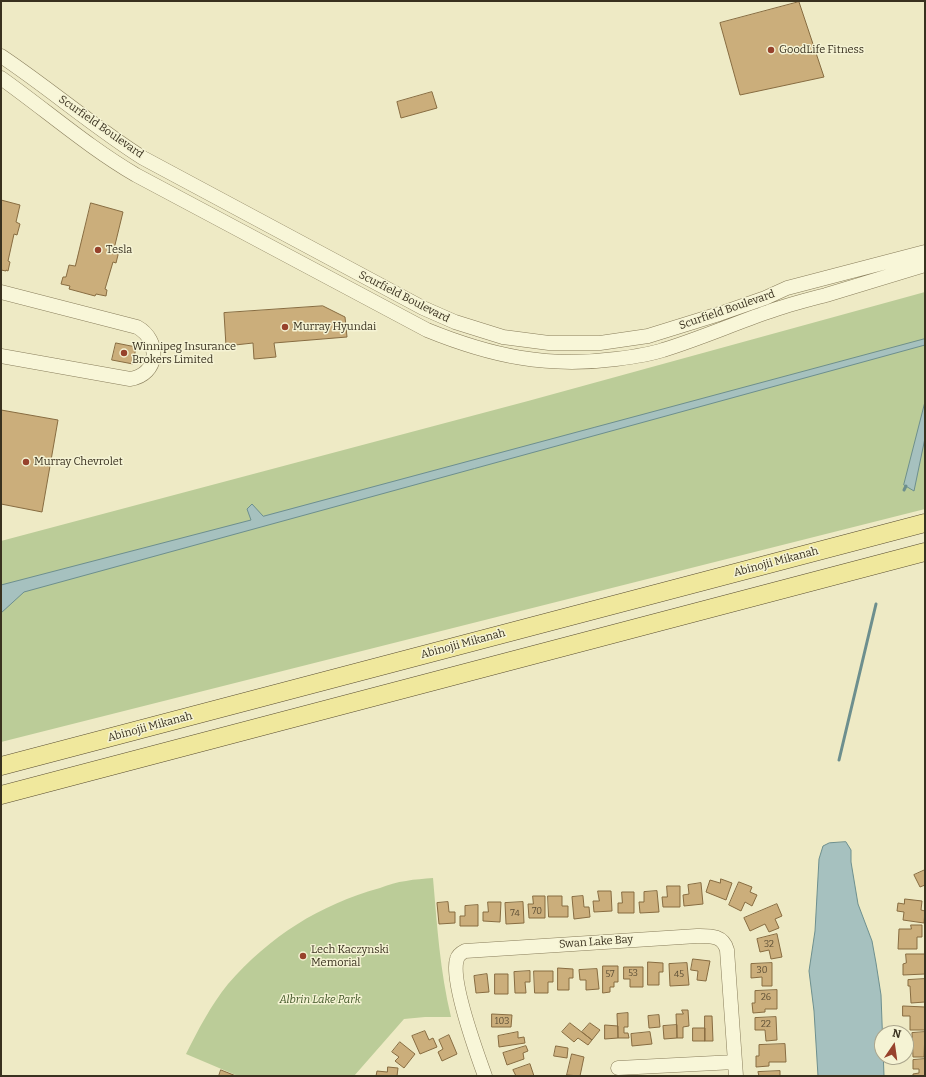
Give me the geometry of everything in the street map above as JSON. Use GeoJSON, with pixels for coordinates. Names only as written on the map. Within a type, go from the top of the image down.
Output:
{"type":"FeatureCollection","features":[{"type":"Feature","properties":{"kind":"main road","name":"Abinojii Mikanah"},"geometry":{"type":"LineString","coordinates":[[1,766],[925,523]]}},
{"type":"Feature","properties":{"kind":"main road"},"geometry":{"type":"LineString","coordinates":[[1,795],[925,552]]}},
{"type":"Feature","properties":{"kind":"street","name":"Scurfield Boulevard"},"geometry":{"type":"LineString","coordinates":[[1,56],[115,140],[149,161],[423,308],[455,322],[503,337],[542,342],[575,344],[600,343],[648,336],[719,314],[765,298],[787,288],[925,252]]}},
{"type":"Feature","properties":{"kind":"street","name":"Scurfield Boulevard"},"geometry":{"type":"LineString","coordinates":[[1,78],[118,165],[136,175],[427,330],[452,340],[501,355],[545,362],[565,363],[602,361],[640,356],[663,351],[724,330],[768,312],[925,265]]}},
{"type":"Feature","properties":{"kind":"street"},"geometry":{"type":"LineString","coordinates":[[1,292],[137,327],[149,337],[154,352],[152,362],[146,372],[137,378],[130,379],[1,356]]}},
{"type":"Feature","properties":{"kind":"street","name":"Swan Lake Bay"},"geometry":{"type":"LineString","coordinates":[[485,1076],[473,1046],[457,984],[456,964],[457,958],[460,954],[465,951],[697,936],[719,938],[725,943],[727,950],[736,1076]]}},
{"type":"Feature","properties":{"kind":"street"},"geometry":{"type":"LineString","coordinates":[[618,1068],[735,1062]]}},
{"type":"Feature","properties":{"kind":"green space"},"geometry":{"type":"Polygon","coordinates":[[[925,292],[925,509],[1,742],[1,541],[528,401],[925,292]]]}},
{"type":"Feature","properties":{"kind":"green space","name":"Albrin Lake Park"},"geometry":{"type":"Polygon","coordinates":[[[433,878],[442,965],[451,1017],[404,1019],[354,1076],[238,1076],[186,1054],[210,1009],[228,984],[261,951],[278,937],[297,924],[336,903],[399,882],[433,878]]]}},
{"type":"Feature","properties":{"kind":"water"},"geometry":{"type":"Polygon","coordinates":[[[925,339],[925,345],[24,592],[1,613],[1,585],[251,520],[247,509],[252,504],[263,516],[925,339]]]}},
{"type":"Feature","properties":{"kind":"water"},"geometry":{"type":"Polygon","coordinates":[[[925,402],[925,438],[914,491],[904,485],[925,402]]]}},
{"type":"Feature","properties":{"kind":"water"},"geometry":{"type":"Polygon","coordinates":[[[846,842],[851,850],[851,862],[858,904],[872,941],[881,995],[882,1025],[874,1025],[874,1065],[884,1065],[884,1076],[818,1076],[814,1011],[809,971],[815,931],[819,859],[823,846],[829,843],[846,842]]]}},
{"type":"Feature","properties":{"kind":"building","name":"GoodLife Fitness"},"geometry":{"type":"Polygon","coordinates":[[[799,2],[824,77],[740,95],[720,23],[799,2]]]}},
{"type":"Feature","properties":{"kind":"building"},"geometry":{"type":"Polygon","coordinates":[[[432,92],[437,108],[401,118],[397,102],[432,92]]]}},
{"type":"Feature","properties":{"kind":"building"},"geometry":{"type":"Polygon","coordinates":[[[1,200],[20,205],[16,222],[20,224],[17,235],[14,234],[8,261],[10,262],[8,271],[1,270],[1,200]]]}},
{"type":"Feature","properties":{"kind":"building","name":"Tesla"},"geometry":{"type":"Polygon","coordinates":[[[91,203],[123,212],[114,249],[119,251],[116,263],[113,262],[105,289],[107,290],[106,296],[96,294],[95,296],[69,289],[70,286],[61,284],[63,277],[66,277],[69,265],[75,266],[91,203]]]}},
{"type":"Feature","properties":{"kind":"building","name":"Murray Hyundai"},"geometry":{"type":"Polygon","coordinates":[[[323,306],[345,317],[347,337],[274,343],[276,357],[254,359],[253,343],[226,346],[224,313],[323,306]]]}},
{"type":"Feature","properties":{"kind":"building","name":"Winnipeg Insurance Brokers Limited"},"geometry":{"type":"Polygon","coordinates":[[[116,343],[136,347],[133,364],[112,360],[116,343]]]}},
{"type":"Feature","properties":{"kind":"building","name":"Murray Chevrolet"},"geometry":{"type":"Polygon","coordinates":[[[1,410],[58,420],[42,512],[1,504],[1,410]]]}},
{"type":"Feature","properties":{"kind":"building"},"geometry":{"type":"Polygon","coordinates":[[[925,870],[925,885],[920,887],[914,875],[925,870]]]}},
{"type":"Feature","properties":{"kind":"building"},"geometry":{"type":"Polygon","coordinates":[[[721,879],[732,883],[726,900],[706,892],[710,880],[720,883],[721,879]]]}},
{"type":"Feature","properties":{"kind":"building"},"geometry":{"type":"Polygon","coordinates":[[[739,882],[752,887],[750,892],[757,895],[752,906],[745,902],[741,911],[729,905],[739,882]]]}},
{"type":"Feature","properties":{"kind":"building"},"geometry":{"type":"Polygon","coordinates":[[[701,883],[703,904],[684,906],[683,895],[689,894],[688,885],[701,883]]]}},
{"type":"Feature","properties":{"kind":"building"},"geometry":{"type":"Polygon","coordinates":[[[667,886],[680,886],[680,907],[663,907],[662,897],[667,897],[667,886]]]}},
{"type":"Feature","properties":{"kind":"building"},"geometry":{"type":"Polygon","coordinates":[[[598,891],[611,891],[612,911],[594,912],[593,901],[599,901],[598,891]]]}},
{"type":"Feature","properties":{"kind":"building"},"geometry":{"type":"Polygon","coordinates":[[[657,891],[659,912],[640,913],[639,902],[644,902],[644,892],[657,891]]]}},
{"type":"Feature","properties":{"kind":"building"},"geometry":{"type":"Polygon","coordinates":[[[622,892],[634,892],[634,913],[618,913],[618,903],[622,903],[622,892]]]}},
{"type":"Feature","properties":{"kind":"building"},"geometry":{"type":"Polygon","coordinates":[[[533,896],[545,896],[545,918],[529,918],[528,904],[533,904],[533,896]]]}},
{"type":"Feature","properties":{"kind":"building"},"geometry":{"type":"Polygon","coordinates":[[[548,896],[562,896],[562,906],[568,906],[568,917],[549,917],[548,896]]]}},
{"type":"Feature","properties":{"kind":"building"},"geometry":{"type":"Polygon","coordinates":[[[583,896],[584,907],[589,907],[590,917],[574,919],[572,897],[583,896]]]}},
{"type":"Feature","properties":{"kind":"building"},"geometry":{"type":"Polygon","coordinates":[[[905,899],[922,901],[921,910],[925,911],[924,923],[903,920],[904,912],[897,911],[898,903],[904,904],[905,899]]]}},
{"type":"Feature","properties":{"kind":"building"},"geometry":{"type":"Polygon","coordinates":[[[448,902],[449,912],[455,912],[455,923],[439,924],[437,903],[448,902]]]}},
{"type":"Feature","properties":{"kind":"building"},"geometry":{"type":"Polygon","coordinates":[[[488,902],[501,902],[500,922],[483,921],[483,912],[488,912],[488,902]]]}},
{"type":"Feature","properties":{"kind":"building"},"geometry":{"type":"Polygon","coordinates":[[[523,902],[524,923],[506,924],[505,903],[523,902]]]}},
{"type":"Feature","properties":{"kind":"building"},"geometry":{"type":"Polygon","coordinates":[[[777,904],[782,916],[775,919],[779,928],[769,932],[765,924],[750,931],[744,918],[777,904]]]}},
{"type":"Feature","properties":{"kind":"building"},"geometry":{"type":"Polygon","coordinates":[[[478,905],[478,926],[460,926],[460,916],[465,916],[465,906],[478,905]]]}},
{"type":"Feature","properties":{"kind":"building"},"geometry":{"type":"Polygon","coordinates":[[[911,925],[922,925],[922,937],[917,937],[917,949],[898,949],[899,929],[911,929],[911,925]]]}},
{"type":"Feature","properties":{"kind":"building"},"geometry":{"type":"Polygon","coordinates":[[[777,934],[782,957],[771,959],[769,950],[760,952],[757,939],[777,934]]]}},
{"type":"Feature","properties":{"kind":"building"},"geometry":{"type":"Polygon","coordinates":[[[906,954],[925,954],[925,974],[903,975],[903,964],[906,963],[906,954]]]}},
{"type":"Feature","properties":{"kind":"building"},"geometry":{"type":"Polygon","coordinates":[[[693,959],[710,961],[706,981],[697,980],[698,971],[691,970],[693,959]]]}},
{"type":"Feature","properties":{"kind":"building"},"geometry":{"type":"Polygon","coordinates":[[[648,962],[663,963],[663,972],[659,972],[659,985],[648,985],[648,962]]]}},
{"type":"Feature","properties":{"kind":"building"},"geometry":{"type":"Polygon","coordinates":[[[687,963],[689,985],[670,986],[669,964],[687,963]]]}},
{"type":"Feature","properties":{"kind":"building"},"geometry":{"type":"Polygon","coordinates":[[[772,963],[772,986],[762,986],[762,977],[751,978],[751,964],[772,963]]]}},
{"type":"Feature","properties":{"kind":"building"},"geometry":{"type":"Polygon","coordinates":[[[603,966],[618,966],[618,982],[614,982],[614,987],[610,987],[610,992],[603,993],[603,966]]]}},
{"type":"Feature","properties":{"kind":"building"},"geometry":{"type":"Polygon","coordinates":[[[624,967],[643,967],[643,987],[630,987],[630,979],[624,979],[624,967]]]}},
{"type":"Feature","properties":{"kind":"building"},"geometry":{"type":"Polygon","coordinates":[[[558,968],[573,969],[573,978],[569,978],[569,990],[558,990],[558,968]]]}},
{"type":"Feature","properties":{"kind":"building"},"geometry":{"type":"Polygon","coordinates":[[[597,969],[599,989],[586,990],[586,980],[580,980],[579,970],[597,969]]]}},
{"type":"Feature","properties":{"kind":"building"},"geometry":{"type":"Polygon","coordinates":[[[530,971],[530,982],[525,982],[526,993],[515,993],[514,972],[530,971]]]}},
{"type":"Feature","properties":{"kind":"building"},"geometry":{"type":"Polygon","coordinates":[[[534,971],[553,971],[553,982],[548,982],[548,993],[535,993],[534,971]]]}},
{"type":"Feature","properties":{"kind":"building"},"geometry":{"type":"Polygon","coordinates":[[[487,974],[489,992],[476,993],[474,976],[487,974]]]}},
{"type":"Feature","properties":{"kind":"building"},"geometry":{"type":"Polygon","coordinates":[[[495,974],[508,974],[508,994],[495,994],[495,974]]]}},
{"type":"Feature","properties":{"kind":"building"},"geometry":{"type":"Polygon","coordinates":[[[925,979],[925,1002],[911,1003],[910,986],[908,986],[908,980],[925,979]]]}},
{"type":"Feature","properties":{"kind":"building"},"geometry":{"type":"Polygon","coordinates":[[[777,990],[777,1009],[765,1009],[765,1012],[753,1013],[752,1003],[755,1003],[755,991],[777,990]]]}},
{"type":"Feature","properties":{"kind":"building"},"geometry":{"type":"Polygon","coordinates":[[[903,1006],[925,1007],[925,1030],[914,1030],[914,1025],[910,1025],[910,1016],[903,1016],[903,1006]]]}},
{"type":"Feature","properties":{"kind":"building"},"geometry":{"type":"Polygon","coordinates":[[[682,1010],[688,1010],[689,1026],[683,1027],[683,1038],[677,1038],[676,1014],[683,1014],[682,1010]]]}},
{"type":"Feature","properties":{"kind":"building"},"geometry":{"type":"Polygon","coordinates":[[[628,1013],[628,1027],[624,1027],[624,1033],[628,1033],[629,1038],[618,1038],[617,1014],[628,1013]]]}},
{"type":"Feature","properties":{"kind":"building"},"geometry":{"type":"Polygon","coordinates":[[[492,1014],[512,1015],[511,1027],[492,1027],[492,1014]]]}},
{"type":"Feature","properties":{"kind":"building"},"geometry":{"type":"Polygon","coordinates":[[[659,1015],[660,1027],[649,1028],[648,1016],[659,1015]]]}},
{"type":"Feature","properties":{"kind":"building"},"geometry":{"type":"Polygon","coordinates":[[[705,1016],[712,1016],[713,1041],[705,1041],[705,1016]]]}},
{"type":"Feature","properties":{"kind":"building"},"geometry":{"type":"Polygon","coordinates":[[[776,1017],[777,1040],[766,1041],[765,1030],[755,1030],[755,1018],[776,1017]]]}},
{"type":"Feature","properties":{"kind":"building"},"geometry":{"type":"Polygon","coordinates":[[[570,1023],[592,1040],[588,1045],[578,1038],[574,1042],[562,1032],[570,1023]]]}},
{"type":"Feature","properties":{"kind":"building"},"geometry":{"type":"Polygon","coordinates":[[[590,1023],[600,1030],[592,1040],[582,1032],[590,1023]]]}},
{"type":"Feature","properties":{"kind":"building"},"geometry":{"type":"Polygon","coordinates":[[[605,1025],[618,1026],[618,1038],[605,1039],[605,1025]]]}},
{"type":"Feature","properties":{"kind":"building"},"geometry":{"type":"Polygon","coordinates":[[[677,1025],[677,1038],[664,1039],[663,1026],[677,1025]]]}},
{"type":"Feature","properties":{"kind":"building"},"geometry":{"type":"Polygon","coordinates":[[[693,1028],[705,1028],[705,1041],[693,1041],[693,1028]]]}},
{"type":"Feature","properties":{"kind":"building"},"geometry":{"type":"Polygon","coordinates":[[[425,1031],[429,1040],[433,1038],[437,1047],[420,1054],[412,1036],[425,1031]]]}},
{"type":"Feature","properties":{"kind":"building"},"geometry":{"type":"Polygon","coordinates":[[[518,1032],[518,1038],[524,1037],[525,1043],[499,1047],[498,1036],[518,1032]]]}},
{"type":"Feature","properties":{"kind":"building"},"geometry":{"type":"Polygon","coordinates":[[[650,1032],[652,1044],[632,1046],[631,1034],[650,1032]]]}},
{"type":"Feature","properties":{"kind":"building"},"geometry":{"type":"Polygon","coordinates":[[[925,1032],[924,1057],[914,1057],[914,1033],[925,1032]]]}},
{"type":"Feature","properties":{"kind":"building"},"geometry":{"type":"Polygon","coordinates":[[[449,1035],[457,1054],[442,1061],[438,1052],[443,1049],[439,1040],[449,1035]]]}},
{"type":"Feature","properties":{"kind":"building"},"geometry":{"type":"Polygon","coordinates":[[[400,1042],[415,1054],[404,1068],[395,1061],[399,1057],[392,1052],[400,1042]]]}},
{"type":"Feature","properties":{"kind":"building"},"geometry":{"type":"Polygon","coordinates":[[[785,1044],[786,1062],[769,1062],[769,1066],[756,1067],[756,1056],[759,1056],[759,1045],[785,1044]]]}},
{"type":"Feature","properties":{"kind":"building"},"geometry":{"type":"Polygon","coordinates":[[[526,1046],[528,1051],[523,1053],[524,1059],[507,1065],[503,1053],[526,1046]]]}},
{"type":"Feature","properties":{"kind":"building"},"geometry":{"type":"Polygon","coordinates":[[[556,1046],[568,1048],[567,1058],[554,1056],[556,1046]]]}},
{"type":"Feature","properties":{"kind":"building"},"geometry":{"type":"Polygon","coordinates":[[[572,1054],[584,1057],[580,1076],[567,1075],[572,1054]]]}},
{"type":"Feature","properties":{"kind":"building"},"geometry":{"type":"Polygon","coordinates":[[[925,1059],[925,1076],[913,1076],[913,1074],[919,1073],[919,1069],[913,1069],[914,1060],[925,1059]]]}},
{"type":"Feature","properties":{"kind":"building"},"geometry":{"type":"Polygon","coordinates":[[[530,1064],[534,1076],[516,1076],[513,1070],[530,1064]]]}},
{"type":"Feature","properties":{"kind":"building"},"geometry":{"type":"Polygon","coordinates":[[[388,1067],[398,1068],[397,1076],[376,1076],[377,1071],[387,1072],[388,1067]]]}},
{"type":"Feature","properties":{"kind":"building"},"geometry":{"type":"Polygon","coordinates":[[[221,1070],[236,1076],[219,1076],[221,1070]]]}},
{"type":"Feature","properties":{"kind":"building"},"geometry":{"type":"Polygon","coordinates":[[[780,1071],[780,1076],[759,1076],[758,1072],[780,1071]]]}},
{"type":"Feature","properties":{"kind":"waterway"},"geometry":{"type":"LineString","coordinates":[[904,490],[906,486]]}},
{"type":"Feature","properties":{"kind":"waterway"},"geometry":{"type":"LineString","coordinates":[[839,760],[876,604]]}},
{"type":"Feature","properties":{"kind":"place","name":"GoodLife Fitness"},"geometry":{"type":"Point","coordinates":[771,50]}},
{"type":"Feature","properties":{"kind":"place","name":"Tesla"},"geometry":{"type":"Point","coordinates":[98,250]}},
{"type":"Feature","properties":{"kind":"place","name":"Murray Hyundai"},"geometry":{"type":"Point","coordinates":[285,327]}},
{"type":"Feature","properties":{"kind":"place","name":"Winnipeg Insurance Brokers Limited"},"geometry":{"type":"Point","coordinates":[124,353]}},
{"type":"Feature","properties":{"kind":"place","name":"Murray Chevrolet"},"geometry":{"type":"Point","coordinates":[26,462]}},
{"type":"Feature","properties":{"kind":"place","name":"Lech Kaczynski Memorial"},"geometry":{"type":"Point","coordinates":[303,956]}}]}
